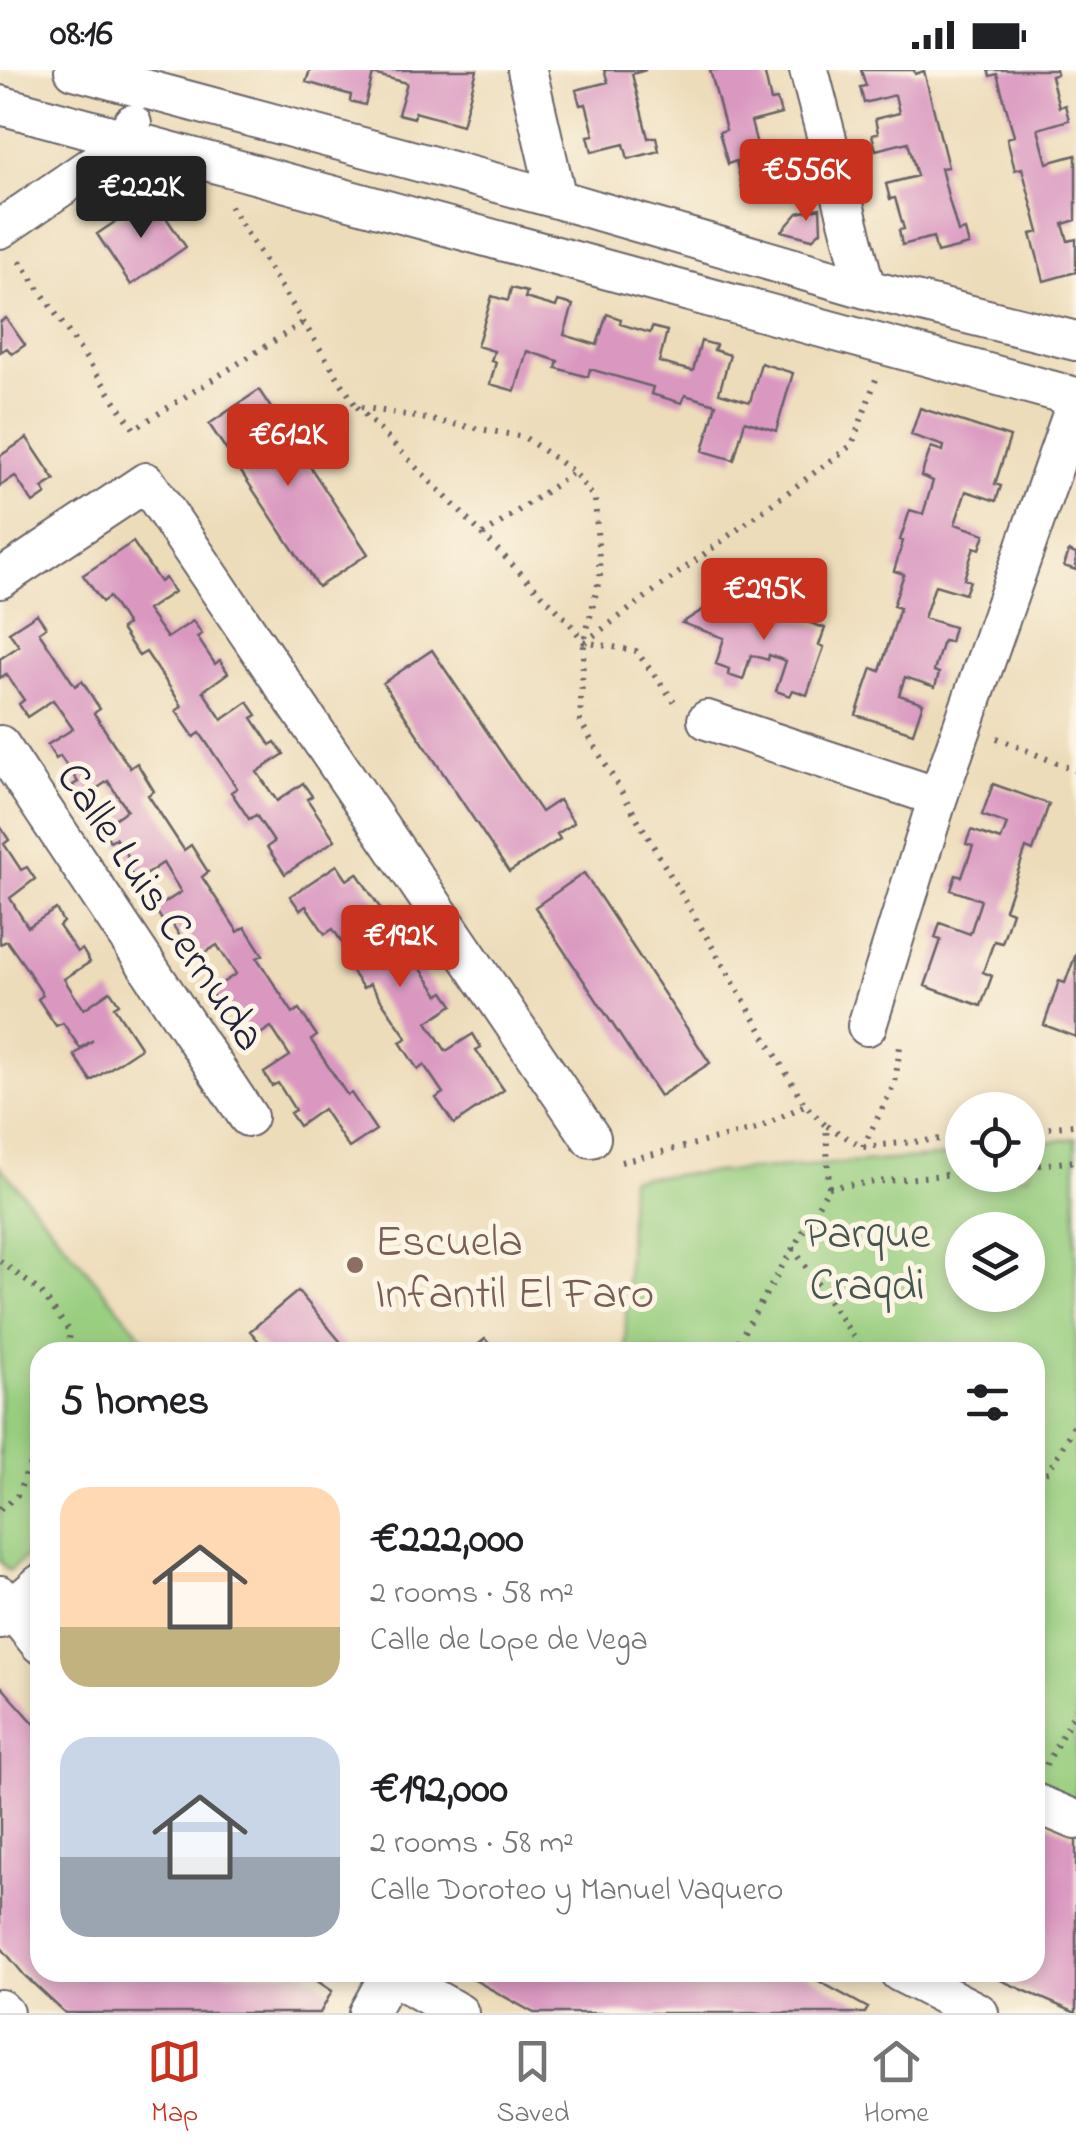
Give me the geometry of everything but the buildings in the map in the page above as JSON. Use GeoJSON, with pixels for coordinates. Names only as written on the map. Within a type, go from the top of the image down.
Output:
{"type":"FeatureCollection","features":[{"type":"Feature","properties":{"kind":"street"},"geometry":{"type":"LineString","coordinates":[[74,70],[557,199],[866,289],[1076,341]]}},
{"type":"Feature","properties":{"kind":"street"},"geometry":{"type":"LineString","coordinates":[[526,70],[557,199]]}},
{"type":"Feature","properties":{"kind":"street"},"geometry":{"type":"LineString","coordinates":[[809,70],[866,289]]}},
{"type":"Feature","properties":{"kind":"street"},"geometry":{"type":"LineString","coordinates":[[6,239],[128,141],[139,88]]}},
{"type":"Feature","properties":{"kind":"street"},"geometry":{"type":"LineString","coordinates":[[0,105],[1076,400],[938,797],[867,1026]]}},
{"type":"Feature","properties":{"kind":"street"},"geometry":{"type":"LineString","coordinates":[[0,579],[146,482],[591,1138]]}},
{"type":"Feature","properties":{"kind":"street"},"geometry":{"type":"LineString","coordinates":[[708,720],[938,797]]}},
{"type":"Feature","properties":{"kind":"street","name":"Calle Luis Cernuda"},"geometry":{"type":"LineString","coordinates":[[0,745],[248,1117]]}},
{"type":"Feature","properties":{"kind":"street"},"geometry":{"type":"LineString","coordinates":[[30,1591],[4,1608],[30,1634]]}},
{"type":"Feature","properties":{"kind":"street"},"geometry":{"type":"LineString","coordinates":[[1045,1792],[1076,1820]]}},
{"type":"Feature","properties":{"kind":"street"},"geometry":{"type":"LineString","coordinates":[[368,2013],[384,1982]]}},
{"type":"Feature","properties":{"kind":"street"},"geometry":{"type":"LineString","coordinates":[[405,1982],[460,2013]]}},
{"type":"Feature","properties":{"kind":"street"},"geometry":{"type":"LineString","coordinates":[[917,1987],[979,2013]]}},
{"type":"Feature","properties":{"kind":"path"},"geometry":{"type":"LineString","coordinates":[[200,160],[356,406],[568,621],[584,642],[636,650],[682,712],[708,720]]}},
{"type":"Feature","properties":{"kind":"path"},"geometry":{"type":"LineString","coordinates":[[6,239],[134,430],[304,322]]}},
{"type":"Feature","properties":{"kind":"path"},"geometry":{"type":"LineString","coordinates":[[584,642],[852,446],[888,346]]}},
{"type":"Feature","properties":{"kind":"path"},"geometry":{"type":"LineString","coordinates":[[356,406],[524,437],[574,472],[595,499],[600,576],[584,642],[580,721],[806,1105],[826,1126],[863,1147],[945,1139]]}},
{"type":"Feature","properties":{"kind":"path"},"geometry":{"type":"LineString","coordinates":[[483,535],[574,472]]}},
{"type":"Feature","properties":{"kind":"path"},"geometry":{"type":"LineString","coordinates":[[963,724],[1076,771]]}},
{"type":"Feature","properties":{"kind":"path"},"geometry":{"type":"LineString","coordinates":[[863,1147],[895,1083],[900,1041],[867,1026]]}},
{"type":"Feature","properties":{"kind":"path"},"geometry":{"type":"LineString","coordinates":[[591,1138],[620,1163],[757,1128],[806,1105]]}},
{"type":"Feature","properties":{"kind":"path"},"geometry":{"type":"LineString","coordinates":[[1045,1128],[1073,1125],[1076,1119]]}},
{"type":"Feature","properties":{"kind":"path"},"geometry":{"type":"LineString","coordinates":[[738,1342],[829,1187],[826,1126]]}},
{"type":"Feature","properties":{"kind":"path"},"geometry":{"type":"LineString","coordinates":[[1045,1164],[1076,1161]]}},
{"type":"Feature","properties":{"kind":"path"},"geometry":{"type":"LineString","coordinates":[[829,1187],[945,1175]]}},
{"type":"Feature","properties":{"kind":"path"},"geometry":{"type":"LineString","coordinates":[[793,1248],[857,1342]]}},
{"type":"Feature","properties":{"kind":"path"},"geometry":{"type":"LineString","coordinates":[[0,1260],[41,1292],[70,1332],[69,1342]]}},
{"type":"Feature","properties":{"kind":"path"},"geometry":{"type":"LineString","coordinates":[[1045,1472],[1076,1422]]}},
{"type":"Feature","properties":{"kind":"path"},"geometry":{"type":"LineString","coordinates":[[0,1508],[17,1496],[30,1464]]}},
{"type":"Feature","properties":{"kind":"path"},"geometry":{"type":"LineString","coordinates":[[1045,1774],[1076,1709]]}},
{"type":"Feature","properties":{"kind":"green space","name":"Parque Craqdi"},"geometry":{"type":"Polygon","coordinates":[[[1076,1138],[1076,1809],[1045,1793],[1045,1342],[625,1342],[630,1178],[945,1156],[945,1192],[1045,1192],[1045,1143],[1076,1138]]]}},
{"type":"Feature","properties":{"kind":"green space"},"geometry":{"type":"Polygon","coordinates":[[[0,1166],[147,1342],[30,1342],[30,1554],[9,1571],[0,1561],[0,1166]]]}},
{"type":"Feature","properties":{"kind":"place","name":"Escuela Infantil El Faro"},"geometry":{"type":"Point","coordinates":[355,1265]}}]}
